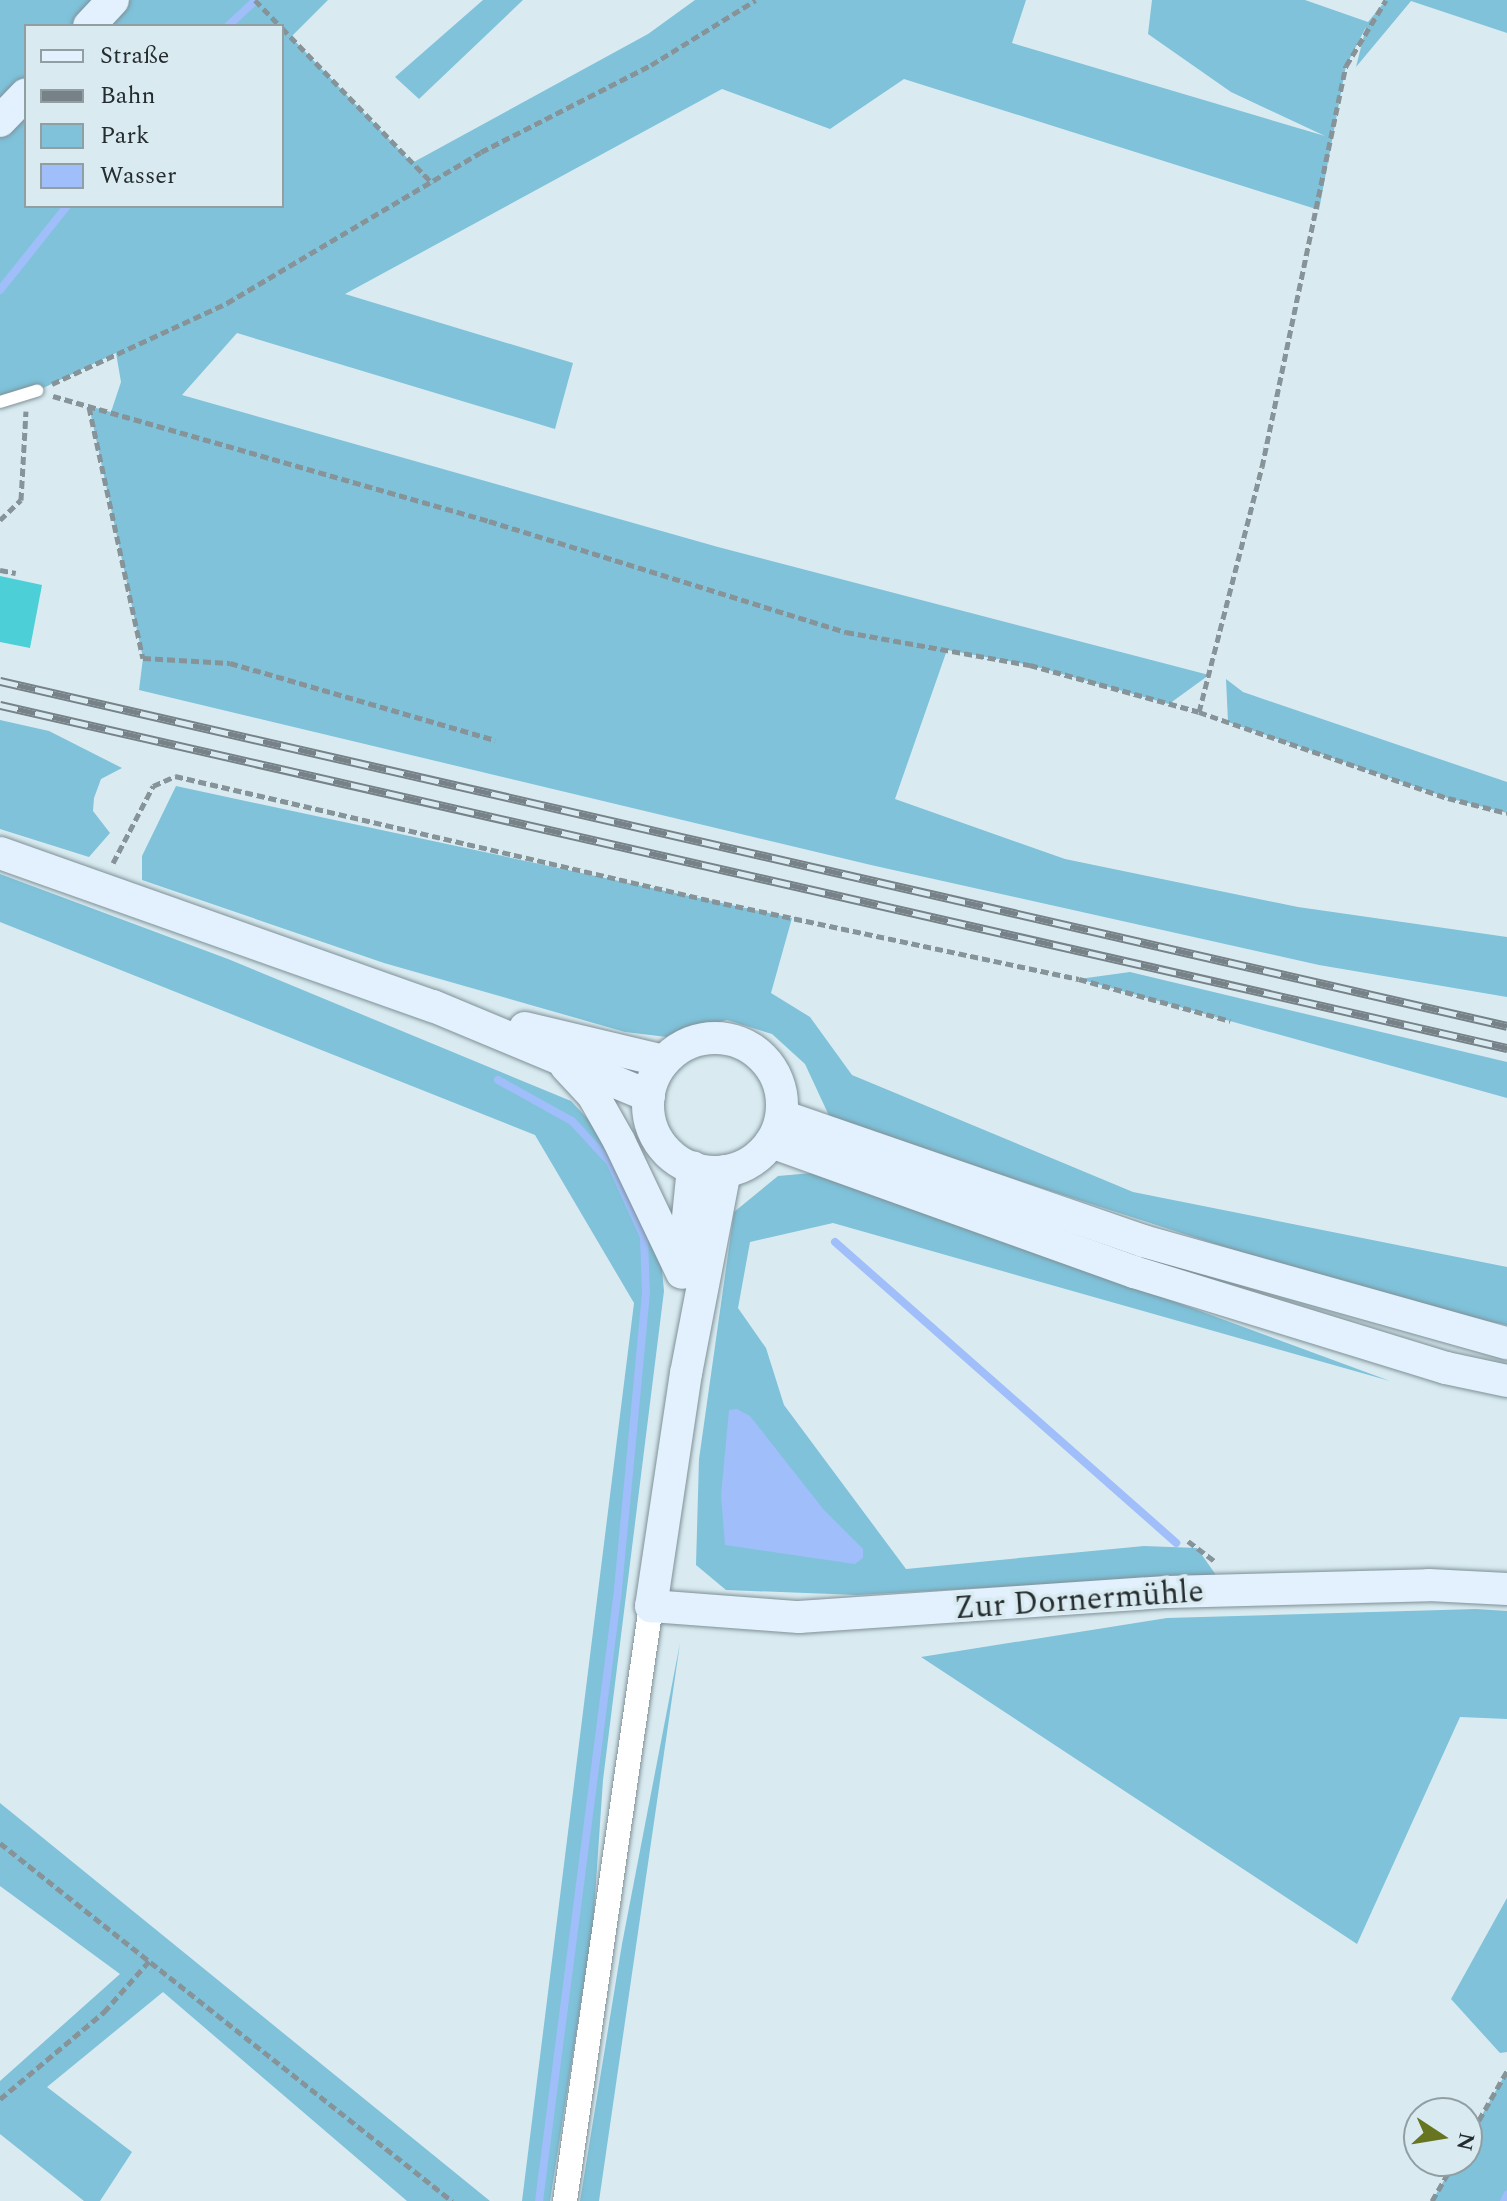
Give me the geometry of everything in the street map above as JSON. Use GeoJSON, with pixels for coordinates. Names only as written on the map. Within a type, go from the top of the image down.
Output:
{"type":"FeatureCollection","features":[{"type":"Feature","properties":{"kind":"main road"},"geometry":{"type":"LineString","coordinates":[[91,24],[113,0]]}},
{"type":"Feature","properties":{"kind":"main road"},"geometry":{"type":"LineString","coordinates":[[0,121],[24,96]]}},
{"type":"Feature","properties":{"kind":"main road"},"geometry":{"type":"LineString","coordinates":[[0,853],[433,1006],[649,1096]]}},
{"type":"Feature","properties":{"kind":"main road"},"geometry":{"type":"LineString","coordinates":[[433,1006],[664,1061]]}},
{"type":"Feature","properties":{"kind":"main road"},"geometry":{"type":"LineString","coordinates":[[705,1038],[751,1047],[779,1084],[776,1129],[752,1161],[725,1171],[693,1168],[658,1140],[649,1096],[664,1061],[705,1038]]}},
{"type":"Feature","properties":{"kind":"main road"},"geometry":{"type":"LineString","coordinates":[[558,1058],[593,1095],[682,1273]]}},
{"type":"Feature","properties":{"kind":"main road"},"geometry":{"type":"LineString","coordinates":[[776,1129],[1143,1241],[1507,1343]]}},
{"type":"Feature","properties":{"kind":"main road"},"geometry":{"type":"LineString","coordinates":[[776,1129],[1134,1272],[1446,1368],[1507,1381]]}},
{"type":"Feature","properties":{"kind":"main road"},"geometry":{"type":"LineString","coordinates":[[686,1373],[682,1273],[693,1168]]}},
{"type":"Feature","properties":{"kind":"main road"},"geometry":{"type":"LineString","coordinates":[[651,1606],[686,1373],[725,1171]]}},
{"type":"Feature","properties":{"kind":"main road","name":"Zur Dornermühle"},"geometry":{"type":"LineString","coordinates":[[651,1606],[799,1617],[1167,1592],[1429,1585],[1507,1589]]}},
{"type":"Feature","properties":{"kind":"street"},"geometry":{"type":"LineString","coordinates":[[565,2201],[651,1606]]}},
{"type":"Feature","properties":{"kind":"lane"},"geometry":{"type":"LineString","coordinates":[[0,402],[32,393]]}},
{"type":"Feature","properties":{"kind":"path"},"geometry":{"type":"LineString","coordinates":[[255,0],[278,24]]}},
{"type":"Feature","properties":{"kind":"path"},"geometry":{"type":"LineString","coordinates":[[32,393],[227,303],[481,152],[651,65],[756,0]]}},
{"type":"Feature","properties":{"kind":"path"},"geometry":{"type":"LineString","coordinates":[[1199,712],[1262,467],[1346,66],[1386,0]]}},
{"type":"Feature","properties":{"kind":"path"},"geometry":{"type":"LineString","coordinates":[[284,30],[432,183]]}},
{"type":"Feature","properties":{"kind":"path"},"geometry":{"type":"LineString","coordinates":[[32,393],[89,406],[489,521],[846,632],[1030,665],[1199,712],[1448,798],[1507,813]]}},
{"type":"Feature","properties":{"kind":"path"},"geometry":{"type":"LineString","coordinates":[[0,520],[21,500],[32,393]]}},
{"type":"Feature","properties":{"kind":"path"},"geometry":{"type":"LineString","coordinates":[[89,406],[143,658],[230,663],[495,740]]}},
{"type":"Feature","properties":{"kind":"path"},"geometry":{"type":"LineString","coordinates":[[0,570],[16,573]]}},
{"type":"Feature","properties":{"kind":"path"},"geometry":{"type":"LineString","coordinates":[[101,890],[147,795],[153,786],[175,776],[712,901],[1079,979],[1230,1021]]}},
{"type":"Feature","properties":{"kind":"path"},"geometry":{"type":"LineString","coordinates":[[0,1843],[452,2201]]}},
{"type":"Feature","properties":{"kind":"path"},"geometry":{"type":"LineString","coordinates":[[0,2099],[104,2012],[150,1960]]}},
{"type":"Feature","properties":{"kind":"path"},"geometry":{"type":"LineString","coordinates":[[1483,2113],[1507,2071]]}},
{"type":"Feature","properties":{"kind":"path"},"geometry":{"type":"LineString","coordinates":[[1432,2201],[1446,2177]]}},
{"type":"Feature","properties":{"kind":"green space"},"geometry":{"type":"Polygon","coordinates":[[[0,0],[328,0],[291,37],[412,163],[648,34],[695,0],[1026,0],[1012,43],[1325,136],[1231,92],[1148,34],[1152,0],[1305,0],[1368,22],[1386,0],[1507,0],[1507,33],[1411,1],[1356,67],[1366,27],[1346,66],[1319,210],[904,79],[830,129],[722,89],[345,294],[573,363],[555,429],[237,333],[182,395],[718,547],[1209,675],[1169,704],[1030,665],[947,650],[895,799],[1065,859],[1298,907],[1507,937],[1507,997],[1319,965],[871,865],[139,690],[143,658],[89,406],[111,412],[121,382],[116,353],[37,391],[0,402],[0,121],[24,96],[24,208],[284,208],[284,24],[24,24],[24,93],[0,118],[0,0]]]}},
{"type":"Feature","properties":{"kind":"green space"},"geometry":{"type":"Polygon","coordinates":[[[483,0],[523,0],[419,99],[395,77],[483,0]]]}},
{"type":"Feature","properties":{"kind":"green space"},"geometry":{"type":"Polygon","coordinates":[[[1226,679],[1243,692],[1507,782],[1507,813],[1448,798],[1228,722],[1226,679]]]}},
{"type":"Feature","properties":{"kind":"green space"},"geometry":{"type":"Polygon","coordinates":[[[0,720],[49,731],[122,768],[101,779],[93,811],[110,833],[89,857],[0,829],[0,720]]]}},
{"type":"Feature","properties":{"kind":"green space"},"geometry":{"type":"Polygon","coordinates":[[[176,786],[792,918],[771,993],[810,1017],[852,1075],[1133,1192],[1507,1267],[1507,1325],[1395,1302],[831,1120],[805,1064],[772,1034],[727,1020],[667,1037],[625,1032],[384,963],[142,880],[142,856],[176,786]]]}},
{"type":"Feature","properties":{"kind":"green space"},"geometry":{"type":"Polygon","coordinates":[[[0,874],[228,959],[571,1101],[610,1143],[660,1249],[664,1291],[603,1780],[593,1926],[550,2201],[522,2201],[634,1303],[535,1135],[0,922],[0,874]]]}},
{"type":"Feature","properties":{"kind":"green space"},"geometry":{"type":"Polygon","coordinates":[[[1130,972],[1507,1062],[1507,1098],[1079,979],[1130,972]]]}},
{"type":"Feature","properties":{"kind":"green space"},"geometry":{"type":"Polygon","coordinates":[[[823,1172],[1390,1381],[833,1223],[750,1242],[738,1308],[766,1348],[784,1405],[906,1569],[1144,1546],[1197,1548],[1216,1575],[857,1595],[726,1590],[696,1565],[699,1459],[734,1212],[778,1176],[823,1172]]]}},
{"type":"Feature","properties":{"kind":"green space"},"geometry":{"type":"Polygon","coordinates":[[[1476,1609],[1507,1611],[1507,1719],[1460,1717],[1357,1944],[921,1657],[1167,1618],[1476,1609]]]}},
{"type":"Feature","properties":{"kind":"green space"},"geometry":{"type":"Polygon","coordinates":[[[680,1643],[599,2201],[580,2201],[622,1944],[680,1643]]]}},
{"type":"Feature","properties":{"kind":"green space"},"geometry":{"type":"Polygon","coordinates":[[[0,1803],[490,2201],[407,2201],[163,1992],[47,2087],[132,2152],[100,2201],[84,2201],[0,2134],[0,2081],[120,1974],[0,1886],[0,1803]]]}},
{"type":"Feature","properties":{"kind":"green space"},"geometry":{"type":"Polygon","coordinates":[[[1507,1898],[1507,2052],[1500,2053],[1451,1999],[1507,1898]]]}},
{"type":"Feature","properties":{"kind":"green space"},"geometry":{"type":"Polygon","coordinates":[[[1507,2071],[1507,2201],[1432,2201],[1446,2177],[1483,2177],[1483,2113],[1507,2071]]]}},
{"type":"Feature","properties":{"kind":"water"},"geometry":{"type":"Polygon","coordinates":[[[737,1409],[750,1416],[824,1510],[863,1549],[863,1558],[855,1564],[725,1545],[721,1495],[729,1410],[737,1409]]]}},
{"type":"Feature","properties":{"kind":"building"},"geometry":{"type":"Polygon","coordinates":[[[0,576],[42,585],[30,648],[0,642],[0,576]]]}},
{"type":"Feature","properties":{"kind":"waterway"},"geometry":{"type":"LineString","coordinates":[[230,24],[256,0]]}},
{"type":"Feature","properties":{"kind":"waterway"},"geometry":{"type":"LineString","coordinates":[[0,290],[65,208]]}},
{"type":"Feature","properties":{"kind":"waterway"},"geometry":{"type":"LineString","coordinates":[[498,1080],[572,1121],[610,1162],[644,1237],[646,1293],[617,1598],[539,2201]]}},
{"type":"Feature","properties":{"kind":"waterway"},"geometry":{"type":"LineString","coordinates":[[835,1242],[1176,1543]]}},
{"type":"Feature","properties":{"kind":"waterway"},"geometry":{"type":"LineString","coordinates":[[1504,2201],[1507,2195]]}},
{"type":"Feature","properties":{"kind":"railway"},"geometry":{"type":"LineString","coordinates":[[0,681],[1507,1026]]}},
{"type":"Feature","properties":{"kind":"railway"},"geometry":{"type":"LineString","coordinates":[[0,705],[1507,1048]]}}]}
